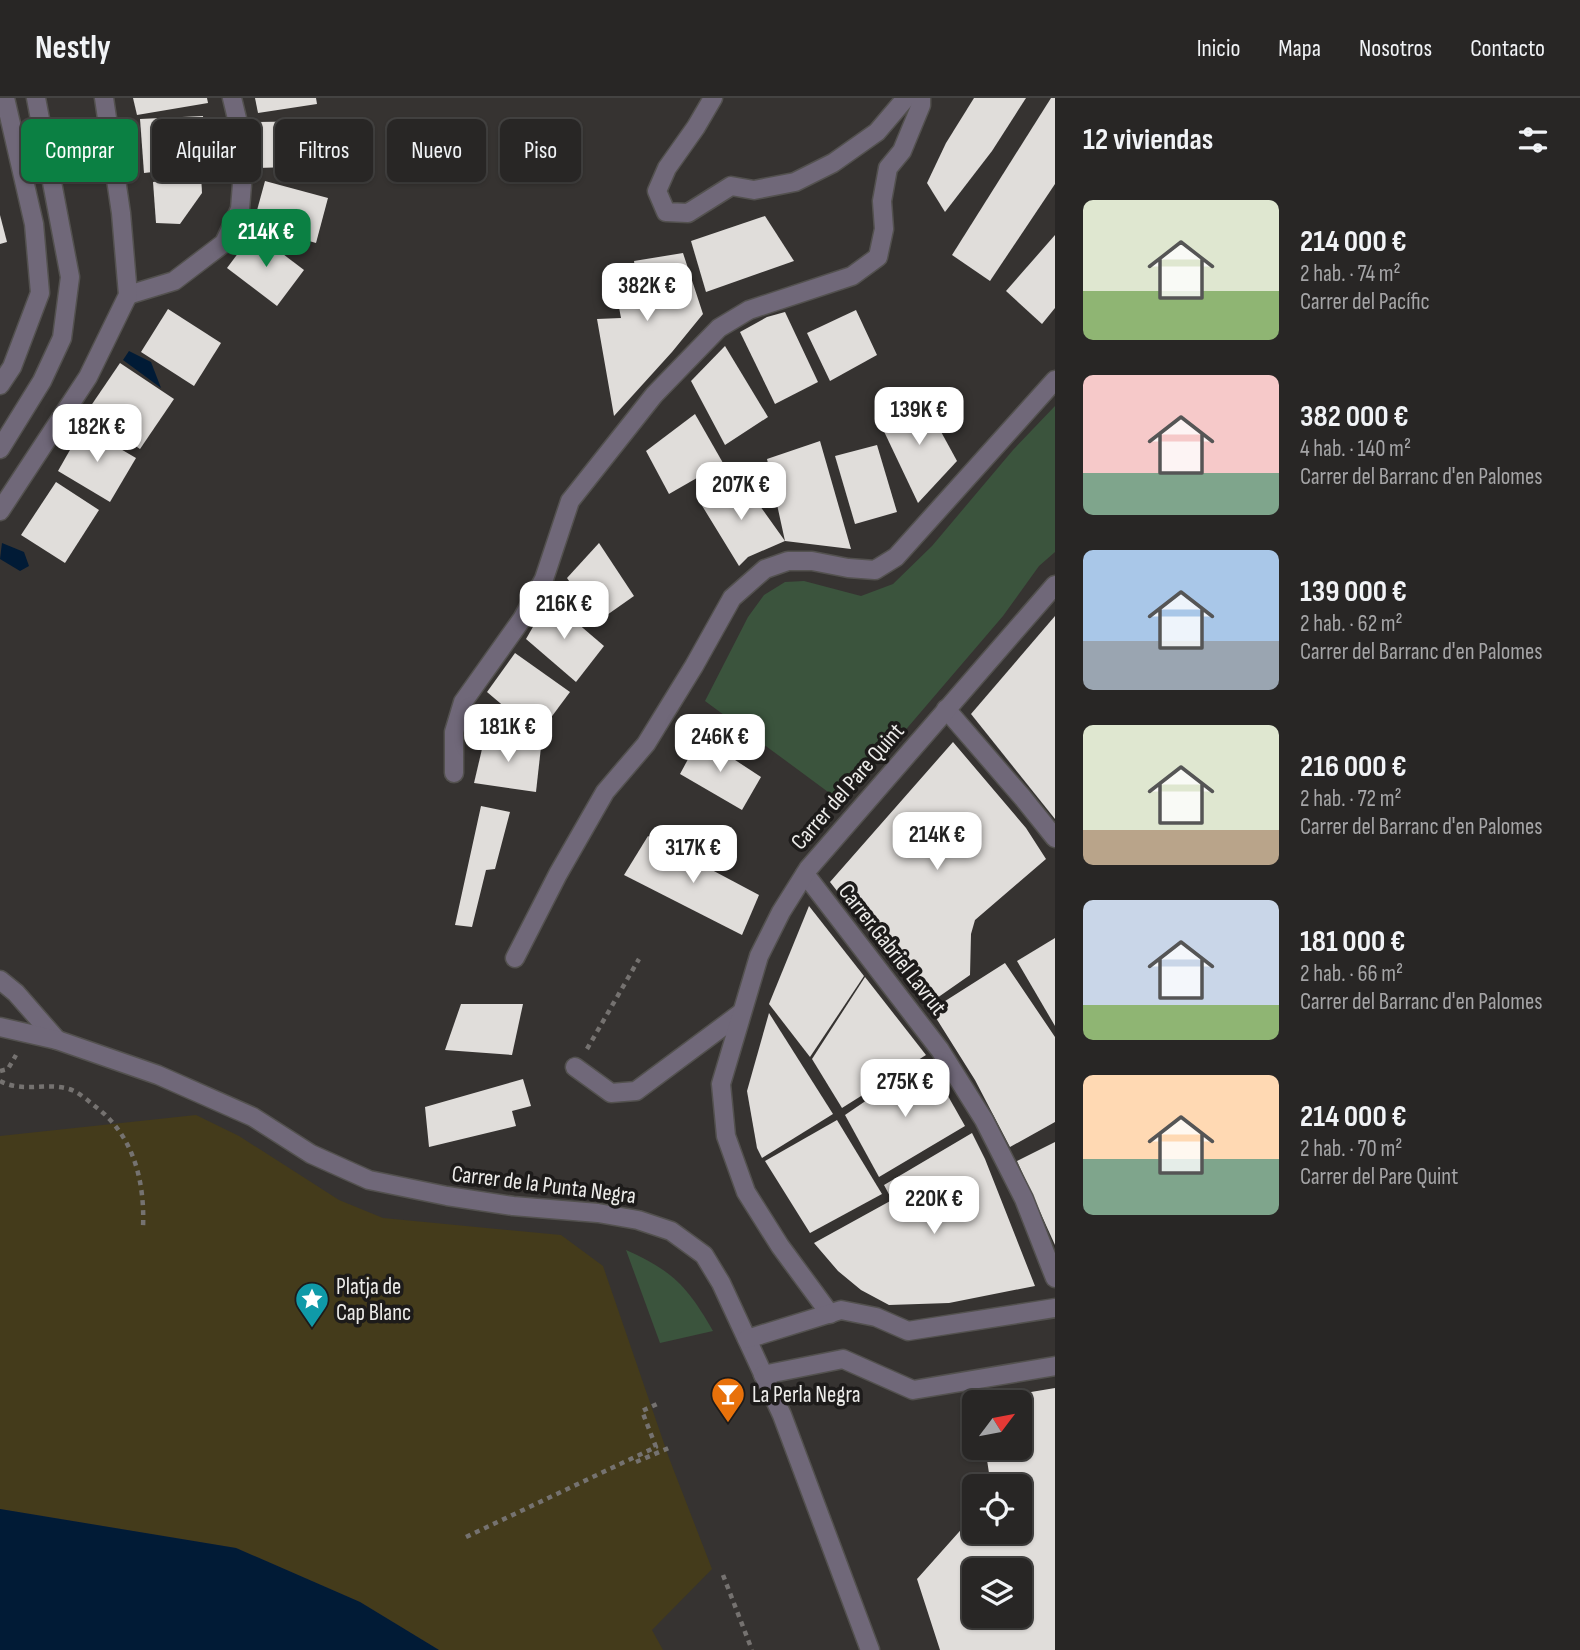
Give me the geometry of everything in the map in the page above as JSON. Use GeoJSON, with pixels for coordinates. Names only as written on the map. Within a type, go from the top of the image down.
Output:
{"type":"FeatureCollection","features":[{"type":"Feature","properties":{"kind":"street"},"geometry":{"type":"LineString","coordinates":[[0,385],[12,367],[40,293],[34,224],[5,98]]}},
{"type":"Feature","properties":{"kind":"street"},"geometry":{"type":"LineString","coordinates":[[0,449],[42,381],[62,338],[70,277],[36,98]]}},
{"type":"Feature","properties":{"kind":"street"},"geometry":{"type":"LineString","coordinates":[[0,511],[88,377],[128,295],[121,213],[104,98]]}},
{"type":"Feature","properties":{"kind":"street"},"geometry":{"type":"LineString","coordinates":[[128,295],[174,281],[224,243],[240,209],[243,172],[240,131],[232,98]]}},
{"type":"Feature","properties":{"kind":"street"},"geometry":{"type":"LineString","coordinates":[[713,98],[667,168],[657,191],[666,212],[688,213],[731,186],[754,190],[795,182],[833,163],[877,132],[906,98]]}},
{"type":"Feature","properties":{"kind":"street"},"geometry":{"type":"LineString","coordinates":[[454,773],[454,732],[463,702],[522,620],[544,579],[570,500],[654,395],[719,328],[749,310],[852,276],[878,257],[884,229],[882,201],[888,168],[902,152],[922,98]]}},
{"type":"Feature","properties":{"kind":"street"},"geometry":{"type":"LineString","coordinates":[[515,958],[558,874],[605,792],[646,744],[732,598],[765,569],[788,561],[812,561],[875,570],[896,557],[1055,380]]}},
{"type":"Feature","properties":{"kind":"street","name":"Carrer del Pare Quint"},"geometry":{"type":"LineString","coordinates":[[830,1314],[780,1246],[746,1192],[726,1136],[721,1084],[741,1013],[759,956],[781,912],[805,874],[1055,585]]}},
{"type":"Feature","properties":{"kind":"street"},"geometry":{"type":"LineString","coordinates":[[946,709],[1024,798],[1055,838]]}},
{"type":"Feature","properties":{"kind":"street","name":"Carrer Gabriel Lavrut"},"geometry":{"type":"LineString","coordinates":[[805,874],[940,1050],[984,1120],[1024,1199],[1055,1279]]}},
{"type":"Feature","properties":{"kind":"street"},"geometry":{"type":"LineString","coordinates":[[0,980],[16,993],[57,1040]]}},
{"type":"Feature","properties":{"kind":"street"},"geometry":{"type":"LineString","coordinates":[[575,1067],[611,1093],[636,1091],[741,1013]]}},
{"type":"Feature","properties":{"kind":"street","name":"Carrer de la Punta Negra"},"geometry":{"type":"LineString","coordinates":[[0,1027],[57,1040],[158,1075],[253,1117],[311,1154],[369,1180],[423,1193],[598,1213],[638,1220],[671,1231],[704,1255],[721,1283],[782,1415],[870,1650]]}},
{"type":"Feature","properties":{"kind":"street"},"geometry":{"type":"LineString","coordinates":[[747,1339],[841,1310],[876,1317],[908,1331],[1055,1308]]}},
{"type":"Feature","properties":{"kind":"street"},"geometry":{"type":"LineString","coordinates":[[763,1375],[843,1359],[914,1390],[1055,1366]]}},
{"type":"Feature","properties":{"kind":"path"},"geometry":{"type":"LineString","coordinates":[[575,1067],[639,959]]}},
{"type":"Feature","properties":{"kind":"path"},"geometry":{"type":"LineString","coordinates":[[0,1071],[8,1069],[16,1055]]}},
{"type":"Feature","properties":{"kind":"path"},"geometry":{"type":"LineString","coordinates":[[0,1081],[9,1086],[70,1089],[110,1118],[133,1154],[140,1177],[144,1201],[143,1228]]}},
{"type":"Feature","properties":{"kind":"path"},"geometry":{"type":"LineString","coordinates":[[466,1537],[656,1447],[642,1411],[657,1404]]}},
{"type":"Feature","properties":{"kind":"path"},"geometry":{"type":"LineString","coordinates":[[636,1462],[671,1447]]}},
{"type":"Feature","properties":{"kind":"path"},"geometry":{"type":"LineString","coordinates":[[723,1575],[752,1650]]}},
{"type":"Feature","properties":{"kind":"green space"},"geometry":{"type":"Polygon","coordinates":[[[1055,406],[1055,552],[1039,566],[1003,616],[843,803],[705,701],[748,617],[764,595],[785,582],[804,581],[861,596],[893,584],[932,546],[1013,450],[1055,406]]]}},
{"type":"Feature","properties":{"kind":"green space"},"geometry":{"type":"Polygon","coordinates":[[[626,1250],[656,1265],[677,1282],[695,1302],[713,1331],[660,1343],[626,1250]]]}},
{"type":"Feature","properties":{"kind":"sand","name":"Platja de Cap Blanc"},"geometry":{"type":"Polygon","coordinates":[[[196,1115],[239,1136],[339,1200],[383,1218],[561,1235],[603,1266],[669,1458],[712,1569],[652,1630],[663,1650],[439,1650],[360,1602],[236,1548],[0,1509],[0,1136],[196,1115]]]}},
{"type":"Feature","properties":{"kind":"water"},"geometry":{"type":"Polygon","coordinates":[[[129,351],[151,362],[161,388],[123,360],[129,351]]]}},
{"type":"Feature","properties":{"kind":"water"},"geometry":{"type":"Polygon","coordinates":[[[2,543],[24,552],[29,566],[20,571],[0,559],[2,543]]]}},
{"type":"Feature","properties":{"kind":"water"},"geometry":{"type":"Polygon","coordinates":[[[0,1509],[236,1548],[360,1602],[439,1650],[0,1650],[0,1509]]]}},
{"type":"Feature","properties":{"kind":"building"},"geometry":{"type":"Polygon","coordinates":[[[133,98],[207,98],[208,103],[137,115],[133,98]]]}},
{"type":"Feature","properties":{"kind":"building"},"geometry":{"type":"Polygon","coordinates":[[[255,98],[316,98],[317,104],[258,113],[255,98]]]}},
{"type":"Feature","properties":{"kind":"building"},"geometry":{"type":"Polygon","coordinates":[[[974,98],[1026,98],[992,151],[945,212],[927,183],[946,143],[974,98]]]}},
{"type":"Feature","properties":{"kind":"building"},"geometry":{"type":"Polygon","coordinates":[[[1051,98],[1055,98],[1055,184],[990,281],[952,255],[1051,98]]]}},
{"type":"Feature","properties":{"kind":"building"},"geometry":{"type":"Polygon","coordinates":[[[203,116],[203,119],[152,119],[152,172],[144,173],[140,119],[203,116]]]}},
{"type":"Feature","properties":{"kind":"building"},"geometry":{"type":"Polygon","coordinates":[[[261,122],[275,122],[275,167],[261,168],[261,122]]]}},
{"type":"Feature","properties":{"kind":"building"},"geometry":{"type":"Polygon","coordinates":[[[265,181],[328,198],[316,243],[253,225],[265,181]]]}},
{"type":"Feature","properties":{"kind":"building"},"geometry":{"type":"Polygon","coordinates":[[[153,182],[201,182],[202,193],[180,224],[156,223],[153,182]]]}},
{"type":"Feature","properties":{"kind":"building"},"geometry":{"type":"Polygon","coordinates":[[[0,215],[7,242],[0,244],[0,215]]]}},
{"type":"Feature","properties":{"kind":"building"},"geometry":{"type":"Polygon","coordinates":[[[765,216],[794,261],[706,292],[691,241],[765,216]]]}},
{"type":"Feature","properties":{"kind":"building"},"geometry":{"type":"Polygon","coordinates":[[[254,232],[304,270],[277,306],[227,268],[254,232]]]}},
{"type":"Feature","properties":{"kind":"building"},"geometry":{"type":"Polygon","coordinates":[[[1055,235],[1055,308],[1042,324],[1006,291],[1055,235]]]}},
{"type":"Feature","properties":{"kind":"building"},"geometry":{"type":"Polygon","coordinates":[[[683,253],[703,314],[614,416],[597,319],[621,318],[614,281],[637,280],[634,261],[683,253]]]}},
{"type":"Feature","properties":{"kind":"building"},"geometry":{"type":"Polygon","coordinates":[[[168,309],[221,343],[194,386],[141,352],[168,309]]]}},
{"type":"Feature","properties":{"kind":"building"},"geometry":{"type":"Polygon","coordinates":[[[856,310],[877,355],[830,381],[807,333],[856,310]]]}},
{"type":"Feature","properties":{"kind":"building"},"geometry":{"type":"Polygon","coordinates":[[[785,312],[818,382],[775,404],[740,332],[767,317],[785,312]]]}},
{"type":"Feature","properties":{"kind":"building"},"geometry":{"type":"Polygon","coordinates":[[[725,346],[768,417],[725,445],[691,381],[725,346]]]}},
{"type":"Feature","properties":{"kind":"building"},"geometry":{"type":"Polygon","coordinates":[[[120,363],[174,399],[140,449],[86,413],[120,363]]]}},
{"type":"Feature","properties":{"kind":"building"},"geometry":{"type":"Polygon","coordinates":[[[922,397],[957,461],[918,503],[880,423],[922,397]]]}},
{"type":"Feature","properties":{"kind":"building"},"geometry":{"type":"Polygon","coordinates":[[[695,414],[723,463],[669,494],[646,451],[695,414]]]}},
{"type":"Feature","properties":{"kind":"building"},"geometry":{"type":"Polygon","coordinates":[[[83,427],[136,458],[110,502],[58,471],[83,427]]]}},
{"type":"Feature","properties":{"kind":"building"},"geometry":{"type":"Polygon","coordinates":[[[820,441],[851,549],[785,541],[767,459],[820,441]]]}},
{"type":"Feature","properties":{"kind":"building"},"geometry":{"type":"Polygon","coordinates":[[[877,445],[897,512],[855,524],[835,456],[877,445]]]}},
{"type":"Feature","properties":{"kind":"building"},"geometry":{"type":"Polygon","coordinates":[[[740,478],[785,541],[748,557],[739,566],[701,504],[740,478]]]}},
{"type":"Feature","properties":{"kind":"building"},"geometry":{"type":"Polygon","coordinates":[[[56,482],[99,510],[65,563],[21,535],[56,482]]]}},
{"type":"Feature","properties":{"kind":"building"},"geometry":{"type":"Polygon","coordinates":[[[599,543],[634,596],[597,622],[567,578],[599,543]]]}},
{"type":"Feature","properties":{"kind":"building"},"geometry":{"type":"Polygon","coordinates":[[[549,599],[604,646],[576,682],[526,639],[549,599]]]}},
{"type":"Feature","properties":{"kind":"building"},"geometry":{"type":"Polygon","coordinates":[[[1055,616],[1055,819],[971,714],[1055,616]]]}},
{"type":"Feature","properties":{"kind":"building"},"geometry":{"type":"Polygon","coordinates":[[[515,653],[570,692],[538,735],[487,692],[515,653]]]}},
{"type":"Feature","properties":{"kind":"building"},"geometry":{"type":"Polygon","coordinates":[[[486,732],[541,747],[536,792],[474,783],[486,732]]]}},
{"type":"Feature","properties":{"kind":"building"},"geometry":{"type":"Polygon","coordinates":[[[700,737],[761,777],[742,810],[680,774],[700,737]]]}},
{"type":"Feature","properties":{"kind":"building"},"geometry":{"type":"Polygon","coordinates":[[[953,742],[1026,828],[1046,859],[975,920],[971,934],[970,975],[927,1005],[830,882],[953,742]]]}},
{"type":"Feature","properties":{"kind":"building"},"geometry":{"type":"Polygon","coordinates":[[[481,806],[510,812],[495,869],[486,870],[472,927],[455,925],[481,806]]]}},
{"type":"Feature","properties":{"kind":"building"},"geometry":{"type":"Polygon","coordinates":[[[648,836],[759,895],[742,935],[624,875],[648,836]]]}},
{"type":"Feature","properties":{"kind":"building"},"geometry":{"type":"Polygon","coordinates":[[[809,906],[864,976],[810,1057],[769,1004],[809,906]]]}},
{"type":"Feature","properties":{"kind":"building"},"geometry":{"type":"Polygon","coordinates":[[[1055,938],[1055,1026],[1017,961],[1055,938]]]}},
{"type":"Feature","properties":{"kind":"building"},"geometry":{"type":"Polygon","coordinates":[[[1005,963],[1055,1037],[1055,1122],[1010,1147],[975,1080],[931,1010],[1005,963]]]}},
{"type":"Feature","properties":{"kind":"building"},"geometry":{"type":"Polygon","coordinates":[[[865,977],[926,1055],[842,1108],[812,1059],[865,977]]]}},
{"type":"Feature","properties":{"kind":"building"},"geometry":{"type":"Polygon","coordinates":[[[461,1004],[523,1004],[512,1055],[445,1050],[461,1004]]]}},
{"type":"Feature","properties":{"kind":"building"},"geometry":{"type":"Polygon","coordinates":[[[769,1013],[833,1114],[762,1158],[757,1148],[747,1091],[769,1013]]]}},
{"type":"Feature","properties":{"kind":"building"},"geometry":{"type":"Polygon","coordinates":[[[927,1059],[965,1126],[879,1177],[845,1115],[927,1059]]]}},
{"type":"Feature","properties":{"kind":"building"},"geometry":{"type":"Polygon","coordinates":[[[523,1079],[531,1106],[512,1111],[516,1126],[429,1147],[425,1107],[523,1079]]]}},
{"type":"Feature","properties":{"kind":"building"},"geometry":{"type":"Polygon","coordinates":[[[837,1120],[882,1194],[810,1233],[765,1161],[837,1120]]]}},
{"type":"Feature","properties":{"kind":"building"},"geometry":{"type":"Polygon","coordinates":[[[972,1133],[985,1159],[1035,1286],[949,1303],[889,1305],[861,1290],[838,1271],[814,1243],[892,1200],[884,1185],[972,1133]]]}},
{"type":"Feature","properties":{"kind":"building"},"geometry":{"type":"Polygon","coordinates":[[[1055,1142],[1055,1245],[1017,1161],[1055,1142]]]}},
{"type":"Feature","properties":{"kind":"building"},"geometry":{"type":"Polygon","coordinates":[[[1055,1388],[1055,1650],[940,1650],[917,1579],[962,1529],[962,1544],[1032,1544],[1032,1474],[989,1474],[987,1460],[1032,1460],[1032,1392],[1055,1388]]]}},
{"type":"Feature","properties":{"kind":"place","name":"Platja de Cap Blanc"},"geometry":{"type":"Point","coordinates":[312,1329]}},
{"type":"Feature","properties":{"kind":"place","name":"La Perla Negra"},"geometry":{"type":"Point","coordinates":[728,1424]}}]}
